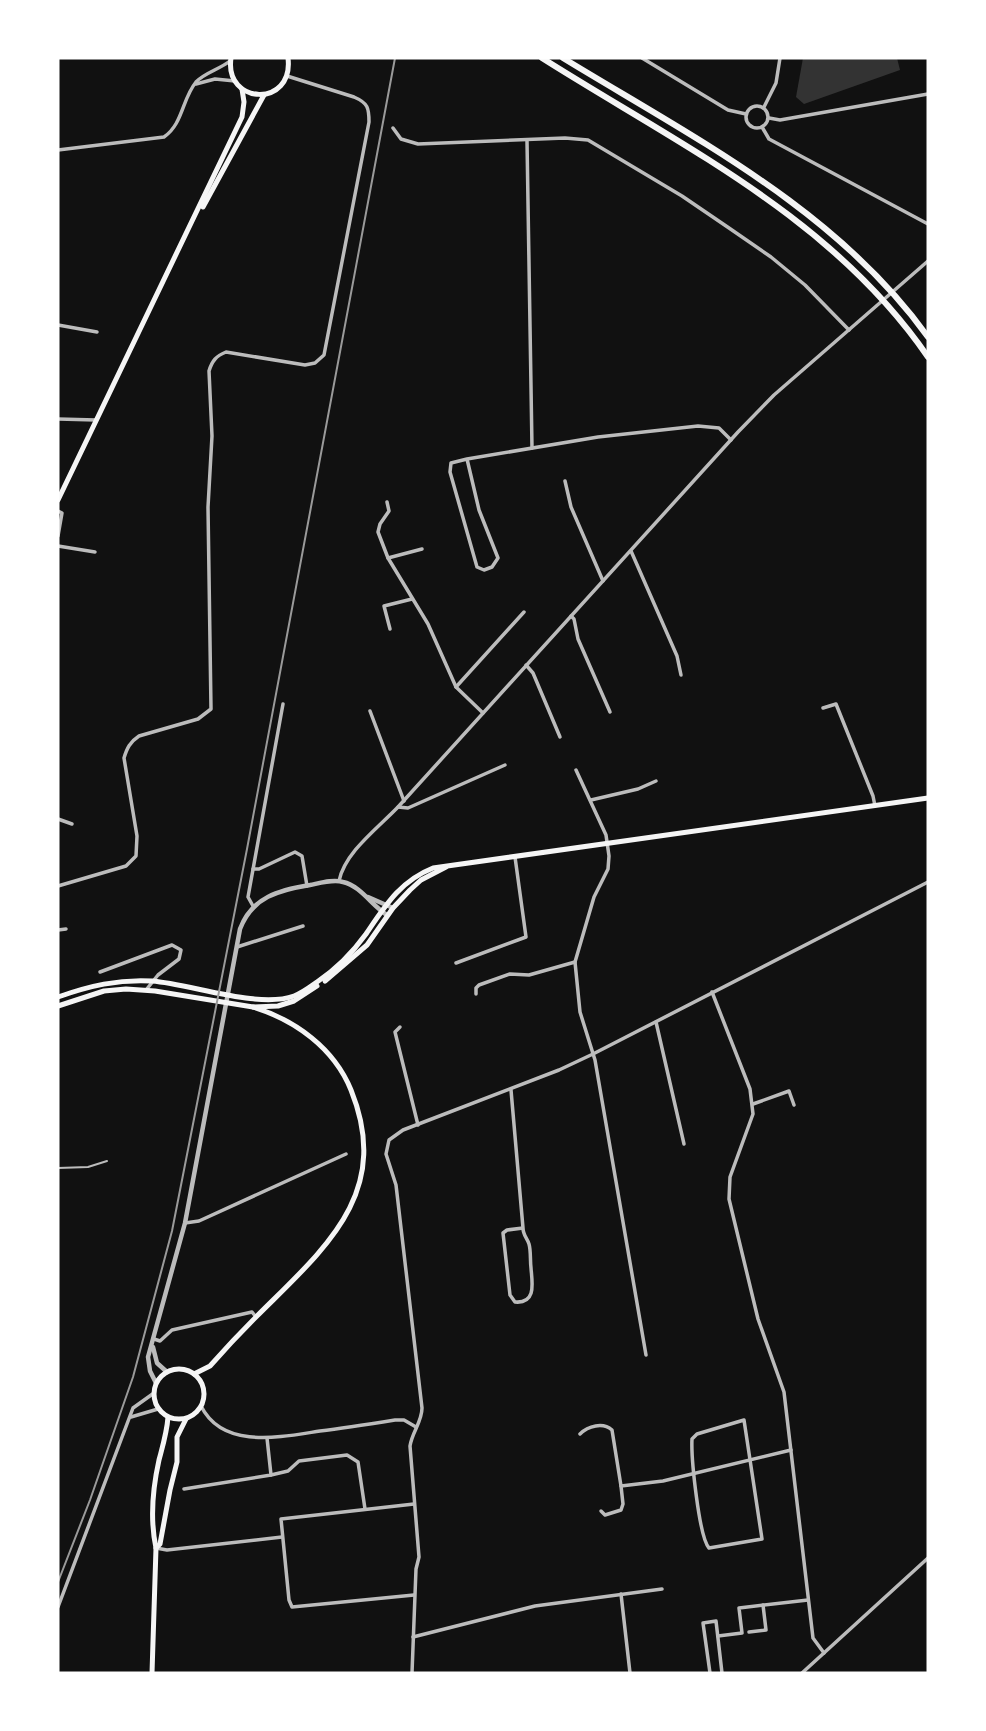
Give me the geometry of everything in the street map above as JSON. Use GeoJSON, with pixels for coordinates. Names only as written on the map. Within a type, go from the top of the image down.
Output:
{"type":"FeatureCollection","features":[{"type":"Feature","properties":{"kind":"highway"},"geometry":{"type":"LineString","coordinates":[[542,58],[739,179],[809,228],[865,279],[896,314],[928,357]]}},
{"type":"Feature","properties":{"kind":"highway"},"geometry":{"type":"LineString","coordinates":[[563,58],[743,168],[816,220],[873,272],[928,337]]}},
{"type":"Feature","properties":{"kind":"main road"},"geometry":{"type":"LineString","coordinates":[[230,60],[235,82],[242,89],[256,95],[278,88],[287,76],[288,58]]}},
{"type":"Feature","properties":{"kind":"main road"},"geometry":{"type":"LineString","coordinates":[[58,500],[242,117],[242,89]]}},
{"type":"Feature","properties":{"kind":"main road"},"geometry":{"type":"LineString","coordinates":[[182,244],[264,94]]}},
{"type":"Feature","properties":{"kind":"main road"},"geometry":{"type":"LineString","coordinates":[[58,997],[102,983],[153,981],[265,1000],[281,999],[307,989],[345,958],[393,895],[418,875],[452,864],[928,798]]}},
{"type":"Feature","properties":{"kind":"main road"},"geometry":{"type":"LineString","coordinates":[[253,1007],[286,1004],[309,992],[351,961],[367,945],[387,915],[421,880],[452,864]]}},
{"type":"Feature","properties":{"kind":"main road"},"geometry":{"type":"LineString","coordinates":[[58,1006],[104,991],[146,990],[253,1007],[286,1019],[335,1060],[359,1111],[363,1142],[362,1170],[349,1213],[332,1240],[210,1366],[194,1374]]}},
{"type":"Feature","properties":{"kind":"main road"},"geometry":{"type":"LineString","coordinates":[[183,1370],[194,1374],[204,1391],[201,1406],[194,1415],[186,1419],[168,1417],[158,1409],[154,1393],[156,1384],[167,1372],[183,1370]]}},
{"type":"Feature","properties":{"kind":"main road"},"geometry":{"type":"LineString","coordinates":[[152,1673],[156,1548],[153,1534],[154,1492],[168,1417]]}},
{"type":"Feature","properties":{"kind":"main road"},"geometry":{"type":"LineString","coordinates":[[156,1548],[160,1544],[177,1462],[177,1437],[186,1419]]}},
{"type":"Feature","properties":{"kind":"street"},"geometry":{"type":"LineString","coordinates":[[642,58],[727,110],[746,114]]}},
{"type":"Feature","properties":{"kind":"street"},"geometry":{"type":"LineString","coordinates":[[764,107],[776,83],[780,58]]}},
{"type":"Feature","properties":{"kind":"street"},"geometry":{"type":"LineString","coordinates":[[58,150],[157,139],[170,132],[194,85],[203,76],[230,60]]}},
{"type":"Feature","properties":{"kind":"street"},"geometry":{"type":"LineString","coordinates":[[58,886],[126,866],[136,856],[136,836],[124,758],[131,741],[139,736],[198,719],[211,709],[208,507],[212,436],[209,371],[212,362],[218,355],[226,352],[305,365],[315,363],[324,355],[369,122],[369,109],[365,101],[287,76]]}},
{"type":"Feature","properties":{"kind":"street"},"geometry":{"type":"LineString","coordinates":[[194,85],[215,79],[235,82]]}},
{"type":"Feature","properties":{"kind":"street"},"geometry":{"type":"LineString","coordinates":[[769,118],[780,120],[928,94]]}},
{"type":"Feature","properties":{"kind":"street"},"geometry":{"type":"LineString","coordinates":[[746,114],[753,106],[764,107]]}},
{"type":"Feature","properties":{"kind":"street"},"geometry":{"type":"LineString","coordinates":[[764,107],[769,118]]}},
{"type":"Feature","properties":{"kind":"street"},"geometry":{"type":"LineString","coordinates":[[746,114],[749,125],[755,128],[762,127],[769,118]]}},
{"type":"Feature","properties":{"kind":"street"},"geometry":{"type":"LineString","coordinates":[[762,127],[769,139],[928,224]]}},
{"type":"Feature","properties":{"kind":"street"},"geometry":{"type":"LineString","coordinates":[[393,128],[401,139],[418,144],[579,138],[588,140],[682,196],[771,257],[805,285],[849,330]]}},
{"type":"Feature","properties":{"kind":"street"},"geometry":{"type":"LineString","coordinates":[[527,141],[532,448]]}},
{"type":"Feature","properties":{"kind":"street"},"geometry":{"type":"LineString","coordinates":[[339,881],[342,868],[349,858],[774,394],[928,261]]}},
{"type":"Feature","properties":{"kind":"street"},"geometry":{"type":"LineString","coordinates":[[58,325],[97,332]]}},
{"type":"Feature","properties":{"kind":"street"},"geometry":{"type":"LineString","coordinates":[[58,419],[96,420]]}},
{"type":"Feature","properties":{"kind":"street"},"geometry":{"type":"LineString","coordinates":[[467,459],[480,510],[498,558],[492,567],[484,570],[477,567],[449,467],[451,463],[467,459],[598,437],[704,426],[719,428],[731,440]]}},
{"type":"Feature","properties":{"kind":"street"},"geometry":{"type":"LineString","coordinates":[[565,481],[571,507],[603,581]]}},
{"type":"Feature","properties":{"kind":"street"},"geometry":{"type":"LineString","coordinates":[[387,502],[389,511],[378,531],[388,558],[428,624],[456,687],[483,713]]}},
{"type":"Feature","properties":{"kind":"street"},"geometry":{"type":"LineString","coordinates":[[58,511],[62,513],[58,536]]}},
{"type":"Feature","properties":{"kind":"street"},"geometry":{"type":"LineString","coordinates":[[58,546],[95,552]]}},
{"type":"Feature","properties":{"kind":"street"},"geometry":{"type":"LineString","coordinates":[[388,558],[422,549]]}},
{"type":"Feature","properties":{"kind":"street"},"geometry":{"type":"LineString","coordinates":[[630,550],[677,656],[681,676]]}},
{"type":"Feature","properties":{"kind":"street"},"geometry":{"type":"LineString","coordinates":[[390,629],[384,606],[412,599]]}},
{"type":"Feature","properties":{"kind":"street"},"geometry":{"type":"LineString","coordinates":[[456,687],[524,612]]}},
{"type":"Feature","properties":{"kind":"street"},"geometry":{"type":"LineString","coordinates":[[571,615],[578,639],[610,712]]}},
{"type":"Feature","properties":{"kind":"street"},"geometry":{"type":"LineString","coordinates":[[526,665],[533,673],[560,737]]}},
{"type":"Feature","properties":{"kind":"street"},"geometry":{"type":"LineString","coordinates":[[253,906],[248,897],[283,704]]}},
{"type":"Feature","properties":{"kind":"street"},"geometry":{"type":"LineString","coordinates":[[823,708],[836,704],[875,806]]}},
{"type":"Feature","properties":{"kind":"street"},"geometry":{"type":"LineString","coordinates":[[370,711],[404,801]]}},
{"type":"Feature","properties":{"kind":"street"},"geometry":{"type":"LineString","coordinates":[[398,807],[408,808],[505,765]]}},
{"type":"Feature","properties":{"kind":"street"},"geometry":{"type":"LineString","coordinates":[[576,770],[608,842],[608,869],[594,897],[575,962],[580,1012],[593,1054],[646,1355]]}},
{"type":"Feature","properties":{"kind":"street"},"geometry":{"type":"LineString","coordinates":[[590,801],[638,789],[656,781]]}},
{"type":"Feature","properties":{"kind":"street"},"geometry":{"type":"LineString","coordinates":[[58,819],[72,824]]}},
{"type":"Feature","properties":{"kind":"street"},"geometry":{"type":"LineString","coordinates":[[253,869],[259,869],[295,852],[302,856],[306,886]]}},
{"type":"Feature","properties":{"kind":"street"},"geometry":{"type":"LineString","coordinates":[[456,963],[526,937],[515,855]]}},
{"type":"Feature","properties":{"kind":"street"},"geometry":{"type":"LineString","coordinates":[[156,1384],[148,1357],[185,1223],[245,917],[253,906],[270,895],[339,881],[367,897],[387,915]]}},
{"type":"Feature","properties":{"kind":"street"},"geometry":{"type":"LineString","coordinates":[[412,1673],[414,1595],[419,1557],[410,1446],[422,1418],[422,1408],[398,1196],[386,1154],[389,1140],[394,1135],[511,1090],[593,1054],[928,882]]}},
{"type":"Feature","properties":{"kind":"street"},"geometry":{"type":"LineString","coordinates":[[367,897],[393,908]]}},
{"type":"Feature","properties":{"kind":"street"},"geometry":{"type":"LineString","coordinates":[[237,947],[303,926]]}},
{"type":"Feature","properties":{"kind":"street"},"geometry":{"type":"LineString","coordinates":[[58,930],[66,929]]}},
{"type":"Feature","properties":{"kind":"street"},"geometry":{"type":"LineString","coordinates":[[100,972],[172,945],[181,950],[179,959],[146,990]]}},
{"type":"Feature","properties":{"kind":"street"},"geometry":{"type":"LineString","coordinates":[[476,994],[479,985],[510,974],[529,975],[575,962]]}},
{"type":"Feature","properties":{"kind":"street"},"geometry":{"type":"LineString","coordinates":[[712,992],[750,1089],[753,1104],[751,1122],[730,1177],[729,1199],[758,1319],[784,1392],[813,1638],[824,1653]]}},
{"type":"Feature","properties":{"kind":"street"},"geometry":{"type":"LineString","coordinates":[[656,1022],[684,1144]]}},
{"type":"Feature","properties":{"kind":"street"},"geometry":{"type":"LineString","coordinates":[[400,1027],[396,1032],[418,1125]]}},
{"type":"Feature","properties":{"kind":"street"},"geometry":{"type":"LineString","coordinates":[[511,1090],[523,1228],[528,1243],[532,1291],[529,1299],[522,1303],[515,1302],[510,1295],[503,1233],[523,1228]]}},
{"type":"Feature","properties":{"kind":"street"},"geometry":{"type":"LineString","coordinates":[[753,1104],[789,1091],[794,1105]]}},
{"type":"Feature","properties":{"kind":"street"},"geometry":{"type":"LineString","coordinates":[[185,1223],[199,1221],[346,1154]]}},
{"type":"Feature","properties":{"kind":"street"},"geometry":{"type":"LineString","coordinates":[[153,1341],[160,1340],[172,1330],[252,1312],[256,1317]]}},
{"type":"Feature","properties":{"kind":"street"},"geometry":{"type":"LineString","coordinates":[[153,1341],[157,1363],[167,1372]]}},
{"type":"Feature","properties":{"kind":"street"},"geometry":{"type":"LineString","coordinates":[[58,1607],[129,1419],[134,1408],[154,1393]]}},
{"type":"Feature","properties":{"kind":"street"},"geometry":{"type":"LineString","coordinates":[[201,1406],[207,1418],[218,1427],[251,1437],[267,1438],[395,1420],[404,1420],[416,1427]]}},
{"type":"Feature","properties":{"kind":"street"},"geometry":{"type":"LineString","coordinates":[[129,1419],[158,1409]]}},
{"type":"Feature","properties":{"kind":"street"},"geometry":{"type":"LineString","coordinates":[[744,1420],[751,1460],[762,1539],[709,1548],[702,1534],[692,1439],[697,1434],[744,1420]]}},
{"type":"Feature","properties":{"kind":"street"},"geometry":{"type":"LineString","coordinates":[[580,1434],[586,1428],[605,1425],[612,1430],[623,1504],[621,1510],[606,1515],[601,1511]]}},
{"type":"Feature","properties":{"kind":"street"},"geometry":{"type":"LineString","coordinates":[[267,1438],[271,1475]]}},
{"type":"Feature","properties":{"kind":"street"},"geometry":{"type":"LineString","coordinates":[[621,1486],[663,1481],[791,1450]]}},
{"type":"Feature","properties":{"kind":"street"},"geometry":{"type":"LineString","coordinates":[[184,1489],[271,1475],[288,1471],[299,1461],[347,1455],[358,1462],[365,1509]]}},
{"type":"Feature","properties":{"kind":"street"},"geometry":{"type":"LineString","coordinates":[[414,1595],[296,1609],[290,1605],[281,1518],[415,1504]]}},
{"type":"Feature","properties":{"kind":"street"},"geometry":{"type":"LineString","coordinates":[[156,1548],[167,1550],[283,1537]]}},
{"type":"Feature","properties":{"kind":"street"},"geometry":{"type":"LineString","coordinates":[[802,1673],[928,1558]]}},
{"type":"Feature","properties":{"kind":"street"},"geometry":{"type":"LineString","coordinates":[[413,1637],[535,1606],[662,1589]]}},
{"type":"Feature","properties":{"kind":"street"},"geometry":{"type":"LineString","coordinates":[[621,1594],[630,1673]]}},
{"type":"Feature","properties":{"kind":"street"},"geometry":{"type":"LineString","coordinates":[[718,1636],[742,1633],[739,1608],[808,1600]]}},
{"type":"Feature","properties":{"kind":"street"},"geometry":{"type":"LineString","coordinates":[[749,1632],[766,1630],[763,1605]]}},
{"type":"Feature","properties":{"kind":"street"},"geometry":{"type":"LineString","coordinates":[[710,1673],[703,1623],[716,1621],[722,1673]]}},
{"type":"Feature","properties":{"kind":"lane"},"geometry":{"type":"LineString","coordinates":[[58,1168],[88,1167],[107,1161]]}},
{"type":"Feature","properties":{"kind":"shaded area"},"geometry":{"type":"Polygon","coordinates":[[[803,58],[897,58],[900,70],[804,104],[796,97],[803,58]]]}},
{"type":"Feature","properties":{"kind":"railway"},"geometry":{"type":"LineString","coordinates":[[58,1582],[133,1377],[172,1231],[247,849],[395,58]]}}]}
